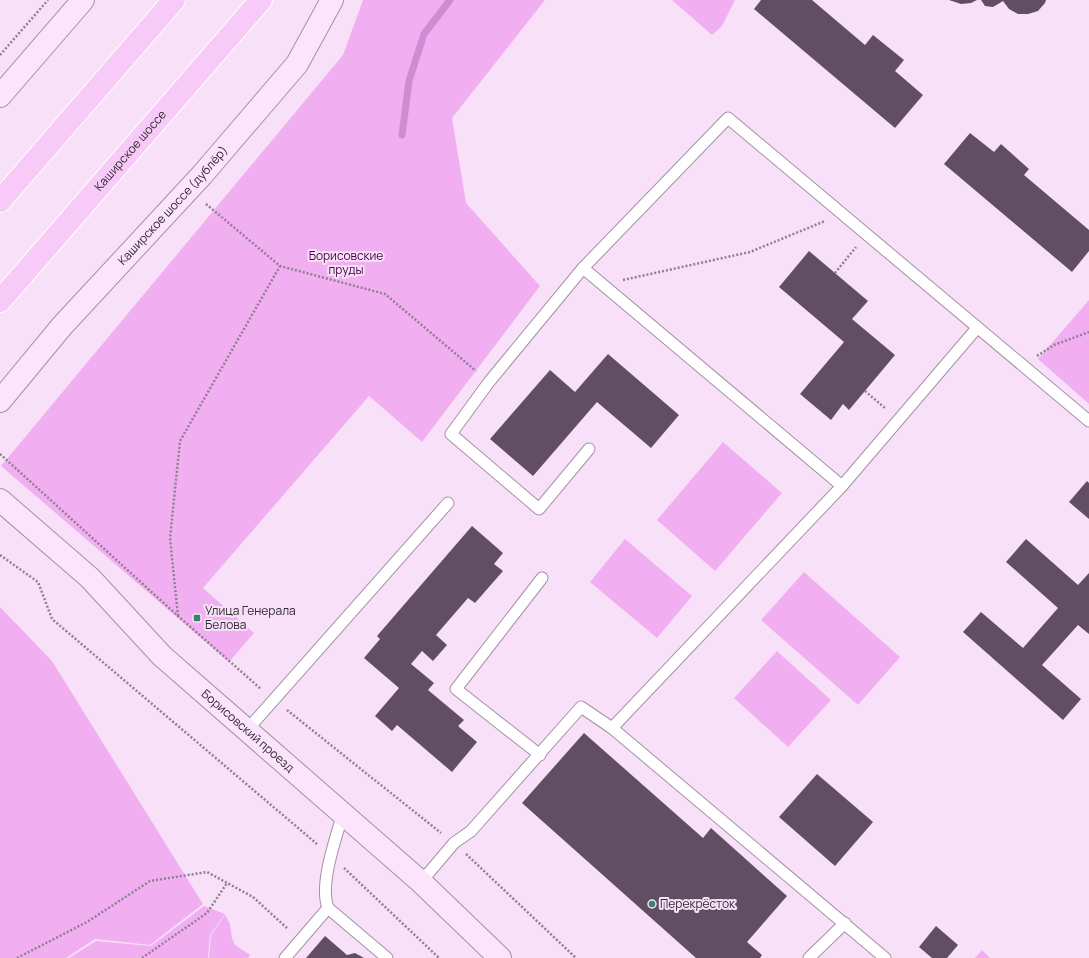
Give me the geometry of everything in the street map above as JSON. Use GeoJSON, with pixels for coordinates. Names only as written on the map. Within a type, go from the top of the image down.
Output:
{"type":"FeatureCollection","features":[{"type":"Feature","properties":{"kind":"main road"},"geometry":{"type":"LineString","coordinates":[[0,201],[174,0]]}},
{"type":"Feature","properties":{"kind":"main road","name":"Каширское шоссе"},"geometry":{"type":"LineString","coordinates":[[0,301],[261,0]]}},
{"type":"Feature","properties":{"kind":"street"},"geometry":{"type":"LineString","coordinates":[[2,90],[83,0]]}},
{"type":"Feature","properties":{"kind":"street","name":"Каширское шоссе (дублёр)"},"geometry":{"type":"LineString","coordinates":[[0,401],[62,326],[202,174],[297,64],[332,0]]}},
{"type":"Feature","properties":{"kind":"street","name":"Борисовский проезд"},"geometry":{"type":"LineString","coordinates":[[0,500],[90,578],[162,656],[421,882],[500,958]]}},
{"type":"Feature","properties":{"kind":"lane"},"geometry":{"type":"LineString","coordinates":[[589,449],[539,509],[452,434],[489,382],[583,268],[728,118],[1089,421]]}},
{"type":"Feature","properties":{"kind":"lane"},"geometry":{"type":"LineString","coordinates":[[583,268],[842,486]]}},
{"type":"Feature","properties":{"kind":"lane"},"geometry":{"type":"LineString","coordinates":[[612,728],[842,486],[977,328]]}},
{"type":"Feature","properties":{"kind":"lane"},"geometry":{"type":"LineString","coordinates":[[247,730],[448,503]]}},
{"type":"Feature","properties":{"kind":"lane"},"geometry":{"type":"LineString","coordinates":[[540,755],[456,689],[542,578]]}},
{"type":"Feature","properties":{"kind":"lane"},"geometry":{"type":"LineString","coordinates":[[421,882],[454,843],[471,831],[581,707],[612,728],[885,958]]}},
{"type":"Feature","properties":{"kind":"lane"},"geometry":{"type":"LineString","coordinates":[[343,813],[331,856],[324,891],[325,900],[328,908],[387,958]]}},
{"type":"Feature","properties":{"kind":"lane"},"geometry":{"type":"LineString","coordinates":[[285,958],[328,908]]}},
{"type":"Feature","properties":{"kind":"lane"},"geometry":{"type":"LineString","coordinates":[[809,958],[845,923]]}},
{"type":"Feature","properties":{"kind":"path"},"geometry":{"type":"LineString","coordinates":[[0,55],[48,0]]}},
{"type":"Feature","properties":{"kind":"path"},"geometry":{"type":"LineString","coordinates":[[204,202],[280,266],[385,294],[489,382]]}},
{"type":"Feature","properties":{"kind":"path"},"geometry":{"type":"LineString","coordinates":[[603,284],[750,252],[842,214]]}},
{"type":"Feature","properties":{"kind":"path"},"geometry":{"type":"LineString","coordinates":[[835,273],[866,235]]}},
{"type":"Feature","properties":{"kind":"path"},"geometry":{"type":"LineString","coordinates":[[178,616],[170,538],[180,441],[280,266]]}},
{"type":"Feature","properties":{"kind":"path"},"geometry":{"type":"LineString","coordinates":[[1023,365],[1054,345],[1089,332]]}},
{"type":"Feature","properties":{"kind":"path"},"geometry":{"type":"LineString","coordinates":[[865,391],[899,419]]}},
{"type":"Feature","properties":{"kind":"path"},"geometry":{"type":"LineString","coordinates":[[0,555],[38,582],[52,619],[331,856],[439,958]]}},
{"type":"Feature","properties":{"kind":"path"},"geometry":{"type":"LineString","coordinates":[[17,958],[87,922],[150,881],[207,872],[252,897],[300,940]]}},
{"type":"Feature","properties":{"kind":"path"},"geometry":{"type":"LineString","coordinates":[[142,958],[207,913],[227,883]]}},
{"type":"Feature","properties":{"kind":"green space","name":"Борисовские пруды"},"geometry":{"type":"Polygon","coordinates":[[[363,0],[545,0],[452,118],[466,203],[540,286],[422,442],[369,396],[203,588],[254,633],[229,662],[1,466],[343,55],[363,0]]]}},
{"type":"Feature","properties":{"kind":"green space"},"geometry":{"type":"Polygon","coordinates":[[[672,0],[735,0],[722,26],[712,35],[672,0]]]}},
{"type":"Feature","properties":{"kind":"green space"},"geometry":{"type":"Polygon","coordinates":[[[1089,300],[1089,404],[1038,359],[1089,300]]]}},
{"type":"Feature","properties":{"kind":"green space"},"geometry":{"type":"Polygon","coordinates":[[[723,442],[782,493],[715,571],[657,520],[723,442]]]}},
{"type":"Feature","properties":{"kind":"green space"},"geometry":{"type":"Polygon","coordinates":[[[625,539],[692,596],[657,638],[590,582],[625,539]]]}},
{"type":"Feature","properties":{"kind":"green space"},"geometry":{"type":"Polygon","coordinates":[[[804,572],[900,657],[858,705],[761,620],[804,572]]]}},
{"type":"Feature","properties":{"kind":"green space"},"geometry":{"type":"Polygon","coordinates":[[[0,607],[52,661],[203,904],[150,945],[95,939],[66,958],[0,958],[0,607]]]}},
{"type":"Feature","properties":{"kind":"green space"},"geometry":{"type":"Polygon","coordinates":[[[777,651],[831,700],[788,747],[734,698],[777,651]]]}},
{"type":"Feature","properties":{"kind":"green space"},"geometry":{"type":"Polygon","coordinates":[[[204,906],[225,914],[210,935],[208,958],[69,958],[96,941],[151,946],[204,906]]]}},
{"type":"Feature","properties":{"kind":"green space"},"geometry":{"type":"Polygon","coordinates":[[[225,915],[230,924],[232,938],[235,945],[250,955],[248,958],[209,958],[211,935],[225,915]]]}},
{"type":"Feature","properties":{"kind":"green space"},"geometry":{"type":"Polygon","coordinates":[[[982,950],[990,958],[975,958],[982,950]]]}},
{"type":"Feature","properties":{"kind":"building"},"geometry":{"type":"Polygon","coordinates":[[[761,0],[812,0],[865,45],[873,35],[904,60],[895,71],[923,95],[895,128],[754,9],[761,0]]]}},
{"type":"Feature","properties":{"kind":"building"},"geometry":{"type":"Polygon","coordinates":[[[949,0],[977,0],[971,3],[961,4],[949,0]]]}},
{"type":"Feature","properties":{"kind":"building"},"geometry":{"type":"Polygon","coordinates":[[[981,0],[1046,0],[1038,11],[1028,14],[1018,14],[1009,9],[1003,1],[993,7],[985,6],[981,0]]]}},
{"type":"Feature","properties":{"kind":"building"},"geometry":{"type":"Polygon","coordinates":[[[970,133],[994,152],[1001,144],[1029,169],[1024,175],[1089,230],[1089,251],[1072,272],[944,164],[970,133]]]}},
{"type":"Feature","properties":{"kind":"building"},"geometry":{"type":"Polygon","coordinates":[[[809,251],[868,301],[852,319],[895,355],[849,410],[843,404],[831,420],[800,394],[844,342],[779,287],[809,251]]]}},
{"type":"Feature","properties":{"kind":"building"},"geometry":{"type":"Polygon","coordinates":[[[608,354],[679,415],[651,448],[597,402],[533,476],[490,439],[550,370],[575,392],[608,354]]]}},
{"type":"Feature","properties":{"kind":"building"},"geometry":{"type":"Polygon","coordinates":[[[1087,481],[1089,483],[1089,519],[1069,502],[1087,481]]]}},
{"type":"Feature","properties":{"kind":"building"},"geometry":{"type":"Polygon","coordinates":[[[472,526],[503,553],[494,564],[503,571],[475,603],[468,598],[436,635],[447,645],[433,661],[422,651],[411,664],[434,683],[428,690],[464,720],[458,726],[477,742],[452,772],[397,725],[392,731],[375,716],[399,688],[364,658],[380,639],[377,636],[472,526]]]}},
{"type":"Feature","properties":{"kind":"building"},"geometry":{"type":"Polygon","coordinates":[[[1026,539],[1078,585],[1089,573],[1089,634],[1078,625],[1042,665],[1081,699],[1063,720],[963,632],[981,612],[1023,648],[1058,608],[1006,562],[1026,539]]]}},
{"type":"Feature","properties":{"kind":"building"},"geometry":{"type":"Polygon","coordinates":[[[584,733],[703,838],[711,828],[787,896],[747,942],[762,955],[760,958],[696,958],[522,803],[584,733]]]}},
{"type":"Feature","properties":{"kind":"building"},"geometry":{"type":"Polygon","coordinates":[[[817,774],[873,822],[835,866],[779,817],[817,774]]]}},
{"type":"Feature","properties":{"kind":"building"},"geometry":{"type":"Polygon","coordinates":[[[936,926],[958,945],[947,958],[932,958],[919,947],[936,926]]]}},
{"type":"Feature","properties":{"kind":"building"},"geometry":{"type":"Polygon","coordinates":[[[325,936],[347,955],[355,953],[364,958],[306,958],[325,936]]]}},
{"type":"Feature","properties":{"kind":"waterway"},"geometry":{"type":"LineString","coordinates":[[402,135],[409,81],[424,34],[450,0]]}},
{"type":"Feature","properties":{"kind":"place","name":"Улица Генерала Белова"},"geometry":{"type":"Point","coordinates":[197,618]}},
{"type":"Feature","properties":{"kind":"place","name":"Перекрёсток"},"geometry":{"type":"Point","coordinates":[652,904]}}]}
